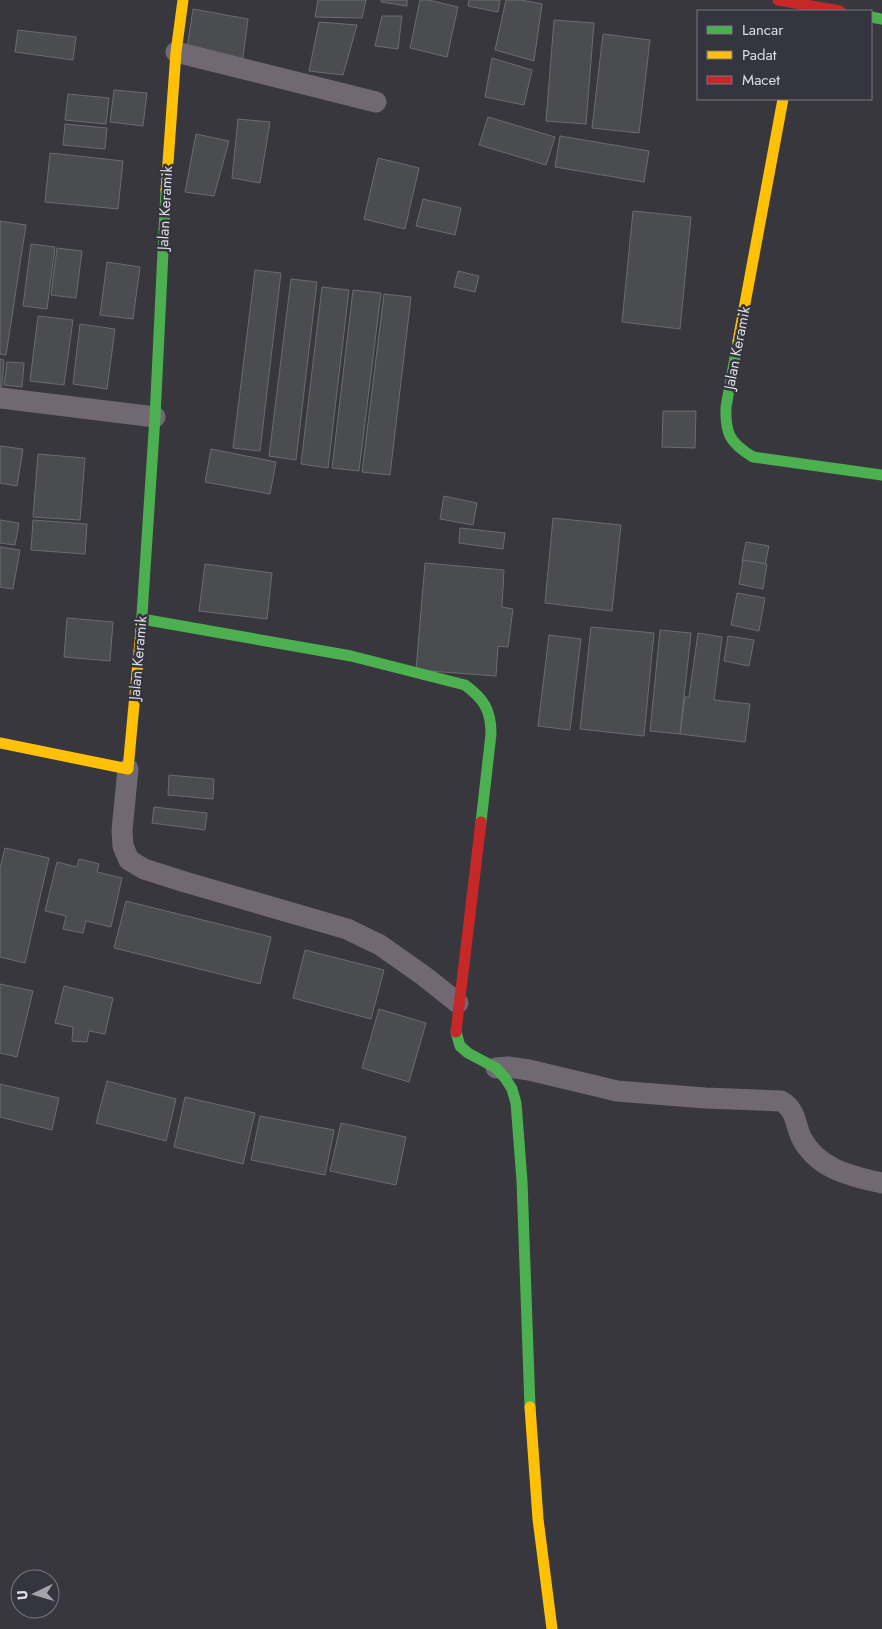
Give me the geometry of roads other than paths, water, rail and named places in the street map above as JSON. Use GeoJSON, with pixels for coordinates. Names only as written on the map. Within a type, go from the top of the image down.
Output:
{"type":"FeatureCollection","features":[{"type":"Feature","properties":{"kind":"street","name":"Jalan Keramik"},"geometry":{"type":"LineString","coordinates":[[128,768],[142,618],[168,158],[176,52],[183,0]]}},
{"type":"Feature","properties":{"kind":"street"},"geometry":{"type":"LineString","coordinates":[[790,5],[832,10]]}},
{"type":"Feature","properties":{"kind":"street"},"geometry":{"type":"LineString","coordinates":[[176,52],[376,102]]}},
{"type":"Feature","properties":{"kind":"street","name":"Jalan Keramik"},"geometry":{"type":"LineString","coordinates":[[783,100],[726,407],[725,424],[729,437],[738,448],[753,457],[882,475]]}},
{"type":"Feature","properties":{"kind":"street"},"geometry":{"type":"LineString","coordinates":[[0,398],[154,418]]}},
{"type":"Feature","properties":{"kind":"street"},"geometry":{"type":"LineString","coordinates":[[142,618],[351,656],[438,677],[465,685],[476,693],[487,706],[491,721],[491,734],[456,1026],[460,1046],[468,1053],[496,1068],[512,1089],[516,1104],[519,1132],[530,1396],[538,1520],[552,1629]]}},
{"type":"Feature","properties":{"kind":"street"},"geometry":{"type":"LineString","coordinates":[[0,743],[128,768],[122,846],[129,860],[144,869],[347,929],[380,945],[458,1003]]}},
{"type":"Feature","properties":{"kind":"street"},"geometry":{"type":"LineString","coordinates":[[496,1068],[508,1067],[528,1070],[617,1091],[705,1098],[781,1101],[787,1104],[793,1111],[806,1145],[825,1165],[849,1176],[882,1183]]}}]}
